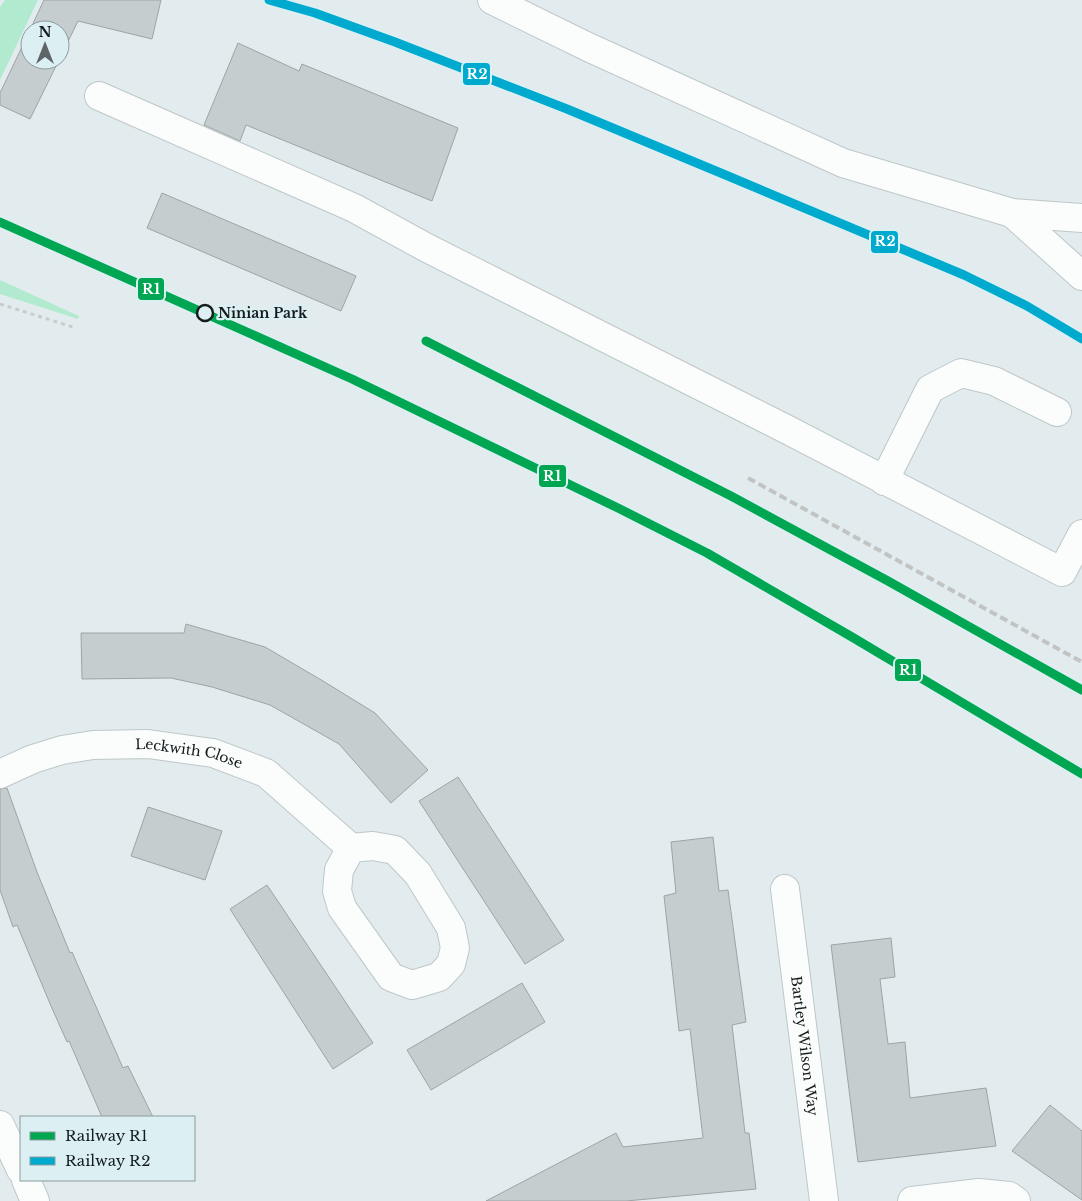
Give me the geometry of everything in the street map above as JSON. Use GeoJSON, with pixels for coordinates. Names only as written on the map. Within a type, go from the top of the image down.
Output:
{"type":"FeatureCollection","features":[{"type":"Feature","properties":{"kind":"street"},"geometry":{"type":"LineString","coordinates":[[492,0],[588,47],[843,163],[1012,213],[1082,218]]}},
{"type":"Feature","properties":{"kind":"street"},"geometry":{"type":"LineString","coordinates":[[99,96],[354,208],[427,248],[786,429],[1062,572],[1082,534]]}},
{"type":"Feature","properties":{"kind":"street"},"geometry":{"type":"LineString","coordinates":[[1012,213],[1082,276]]}},
{"type":"Feature","properties":{"kind":"street"},"geometry":{"type":"LineString","coordinates":[[884,480],[930,389],[961,373],[994,381],[1057,412]]}},
{"type":"Feature","properties":{"kind":"street","name":"Leckwith Close"},"geometry":{"type":"LineString","coordinates":[[0,774],[33,759],[62,750],[92,745],[148,744],[213,752],[266,773],[351,848]]}},
{"type":"Feature","properties":{"kind":"street"},"geometry":{"type":"LineString","coordinates":[[373,846],[395,850],[418,874],[451,928],[454,942],[455,948],[451,964],[439,977],[412,985],[391,977],[342,908],[337,891],[338,870],[351,848],[373,846]]}},
{"type":"Feature","properties":{"kind":"street","name":"Bartley Wilson Way"},"geometry":{"type":"LineString","coordinates":[[785,889],[824,1201]]}},
{"type":"Feature","properties":{"kind":"street"},"geometry":{"type":"LineString","coordinates":[[0,1125],[20,1168]]}},
{"type":"Feature","properties":{"kind":"street"},"geometry":{"type":"LineString","coordinates":[[26,1181],[36,1201]]}},
{"type":"Feature","properties":{"kind":"street"},"geometry":{"type":"LineString","coordinates":[[912,1201],[979,1193],[1010,1196],[1016,1201]]}},
{"type":"Feature","properties":{"kind":"path"},"geometry":{"type":"LineString","coordinates":[[0,304],[76,328]]}},
{"type":"Feature","properties":{"kind":"green space"},"geometry":{"type":"Polygon","coordinates":[[[5,0],[38,0],[28,20],[20,20],[20,38],[0,80],[0,7],[5,0]]]}},
{"type":"Feature","properties":{"kind":"green space"},"geometry":{"type":"Polygon","coordinates":[[[0,280],[79,316],[78,319],[0,294],[0,280]]]}},
{"type":"Feature","properties":{"kind":"building"},"geometry":{"type":"Polygon","coordinates":[[[44,0],[161,0],[152,39],[78,21],[70,37],[70,20],[35,20],[44,0]]]}},
{"type":"Feature","properties":{"kind":"building"},"geometry":{"type":"Polygon","coordinates":[[[238,43],[299,71],[302,64],[458,128],[432,201],[246,125],[240,141],[204,125],[238,43]]]}},
{"type":"Feature","properties":{"kind":"building"},"geometry":{"type":"Polygon","coordinates":[[[20,51],[20,70],[54,70],[30,119],[0,105],[0,93],[20,51]]]}},
{"type":"Feature","properties":{"kind":"building"},"geometry":{"type":"Polygon","coordinates":[[[162,193],[356,276],[341,311],[147,228],[162,193]]]}},
{"type":"Feature","properties":{"kind":"building"},"geometry":{"type":"Polygon","coordinates":[[[186,624],[265,647],[323,681],[375,713],[428,770],[391,803],[339,744],[270,705],[212,687],[171,678],[82,679],[81,633],[184,633],[186,624]]]}},
{"type":"Feature","properties":{"kind":"building"},"geometry":{"type":"Polygon","coordinates":[[[458,777],[564,940],[525,964],[419,801],[458,777]]]}},
{"type":"Feature","properties":{"kind":"building"},"geometry":{"type":"Polygon","coordinates":[[[7,788],[37,872],[70,953],[72,952],[123,1068],[128,1066],[153,1116],[102,1116],[69,1041],[67,1042],[51,1006],[17,925],[13,927],[0,890],[0,789],[7,788]]]}},
{"type":"Feature","properties":{"kind":"building"},"geometry":{"type":"Polygon","coordinates":[[[148,807],[222,831],[205,880],[131,856],[148,807]]]}},
{"type":"Feature","properties":{"kind":"building"},"geometry":{"type":"Polygon","coordinates":[[[713,837],[719,891],[728,890],[746,1022],[732,1025],[745,1133],[749,1133],[756,1189],[626,1201],[486,1201],[616,1133],[623,1147],[703,1138],[690,1029],[679,1031],[664,896],[676,893],[671,842],[713,837]]]}},
{"type":"Feature","properties":{"kind":"building"},"geometry":{"type":"Polygon","coordinates":[[[267,885],[373,1043],[333,1069],[230,909],[267,885]]]}},
{"type":"Feature","properties":{"kind":"building"},"geometry":{"type":"Polygon","coordinates":[[[891,938],[895,977],[880,979],[888,1044],[905,1042],[910,1098],[986,1088],[996,1146],[858,1162],[831,945],[891,938]]]}},
{"type":"Feature","properties":{"kind":"building"},"geometry":{"type":"Polygon","coordinates":[[[522,983],[545,1022],[431,1090],[407,1050],[522,983]]]}},
{"type":"Feature","properties":{"kind":"building"},"geometry":{"type":"Polygon","coordinates":[[[1050,1105],[1082,1131],[1082,1200],[1012,1151],[1050,1105]]]}},
{"type":"Feature","properties":{"kind":"railway"},"geometry":{"type":"LineString","coordinates":[[269,0],[315,13],[395,42],[567,109],[728,176],[964,275],[1027,306],[1082,339]]}},
{"type":"Feature","properties":{"kind":"railway"},"geometry":{"type":"LineString","coordinates":[[426,341],[731,496],[888,581],[1082,690]]}},
{"type":"Feature","properties":{"kind":"railway"},"geometry":{"type":"LineString","coordinates":[[748,478],[1082,662]]}},
{"type":"Feature","properties":{"kind":"rail line","name":"R2"},"geometry":{"type":"LineString","coordinates":[[269,0],[315,13],[395,42],[567,109],[728,176],[964,275],[1027,306],[1082,339]]}},
{"type":"Feature","properties":{"kind":"rail line","name":"R1"},"geometry":{"type":"LineString","coordinates":[[0,222],[352,379],[707,553],[1082,774]]}},
{"type":"Feature","properties":{"kind":"rail line","name":"R1"},"geometry":{"type":"LineString","coordinates":[[426,341],[731,496],[888,581],[1082,690]]}},
{"type":"Feature","properties":{"kind":"place","name":"Ninian Park"},"geometry":{"type":"Point","coordinates":[205,313]}}]}
